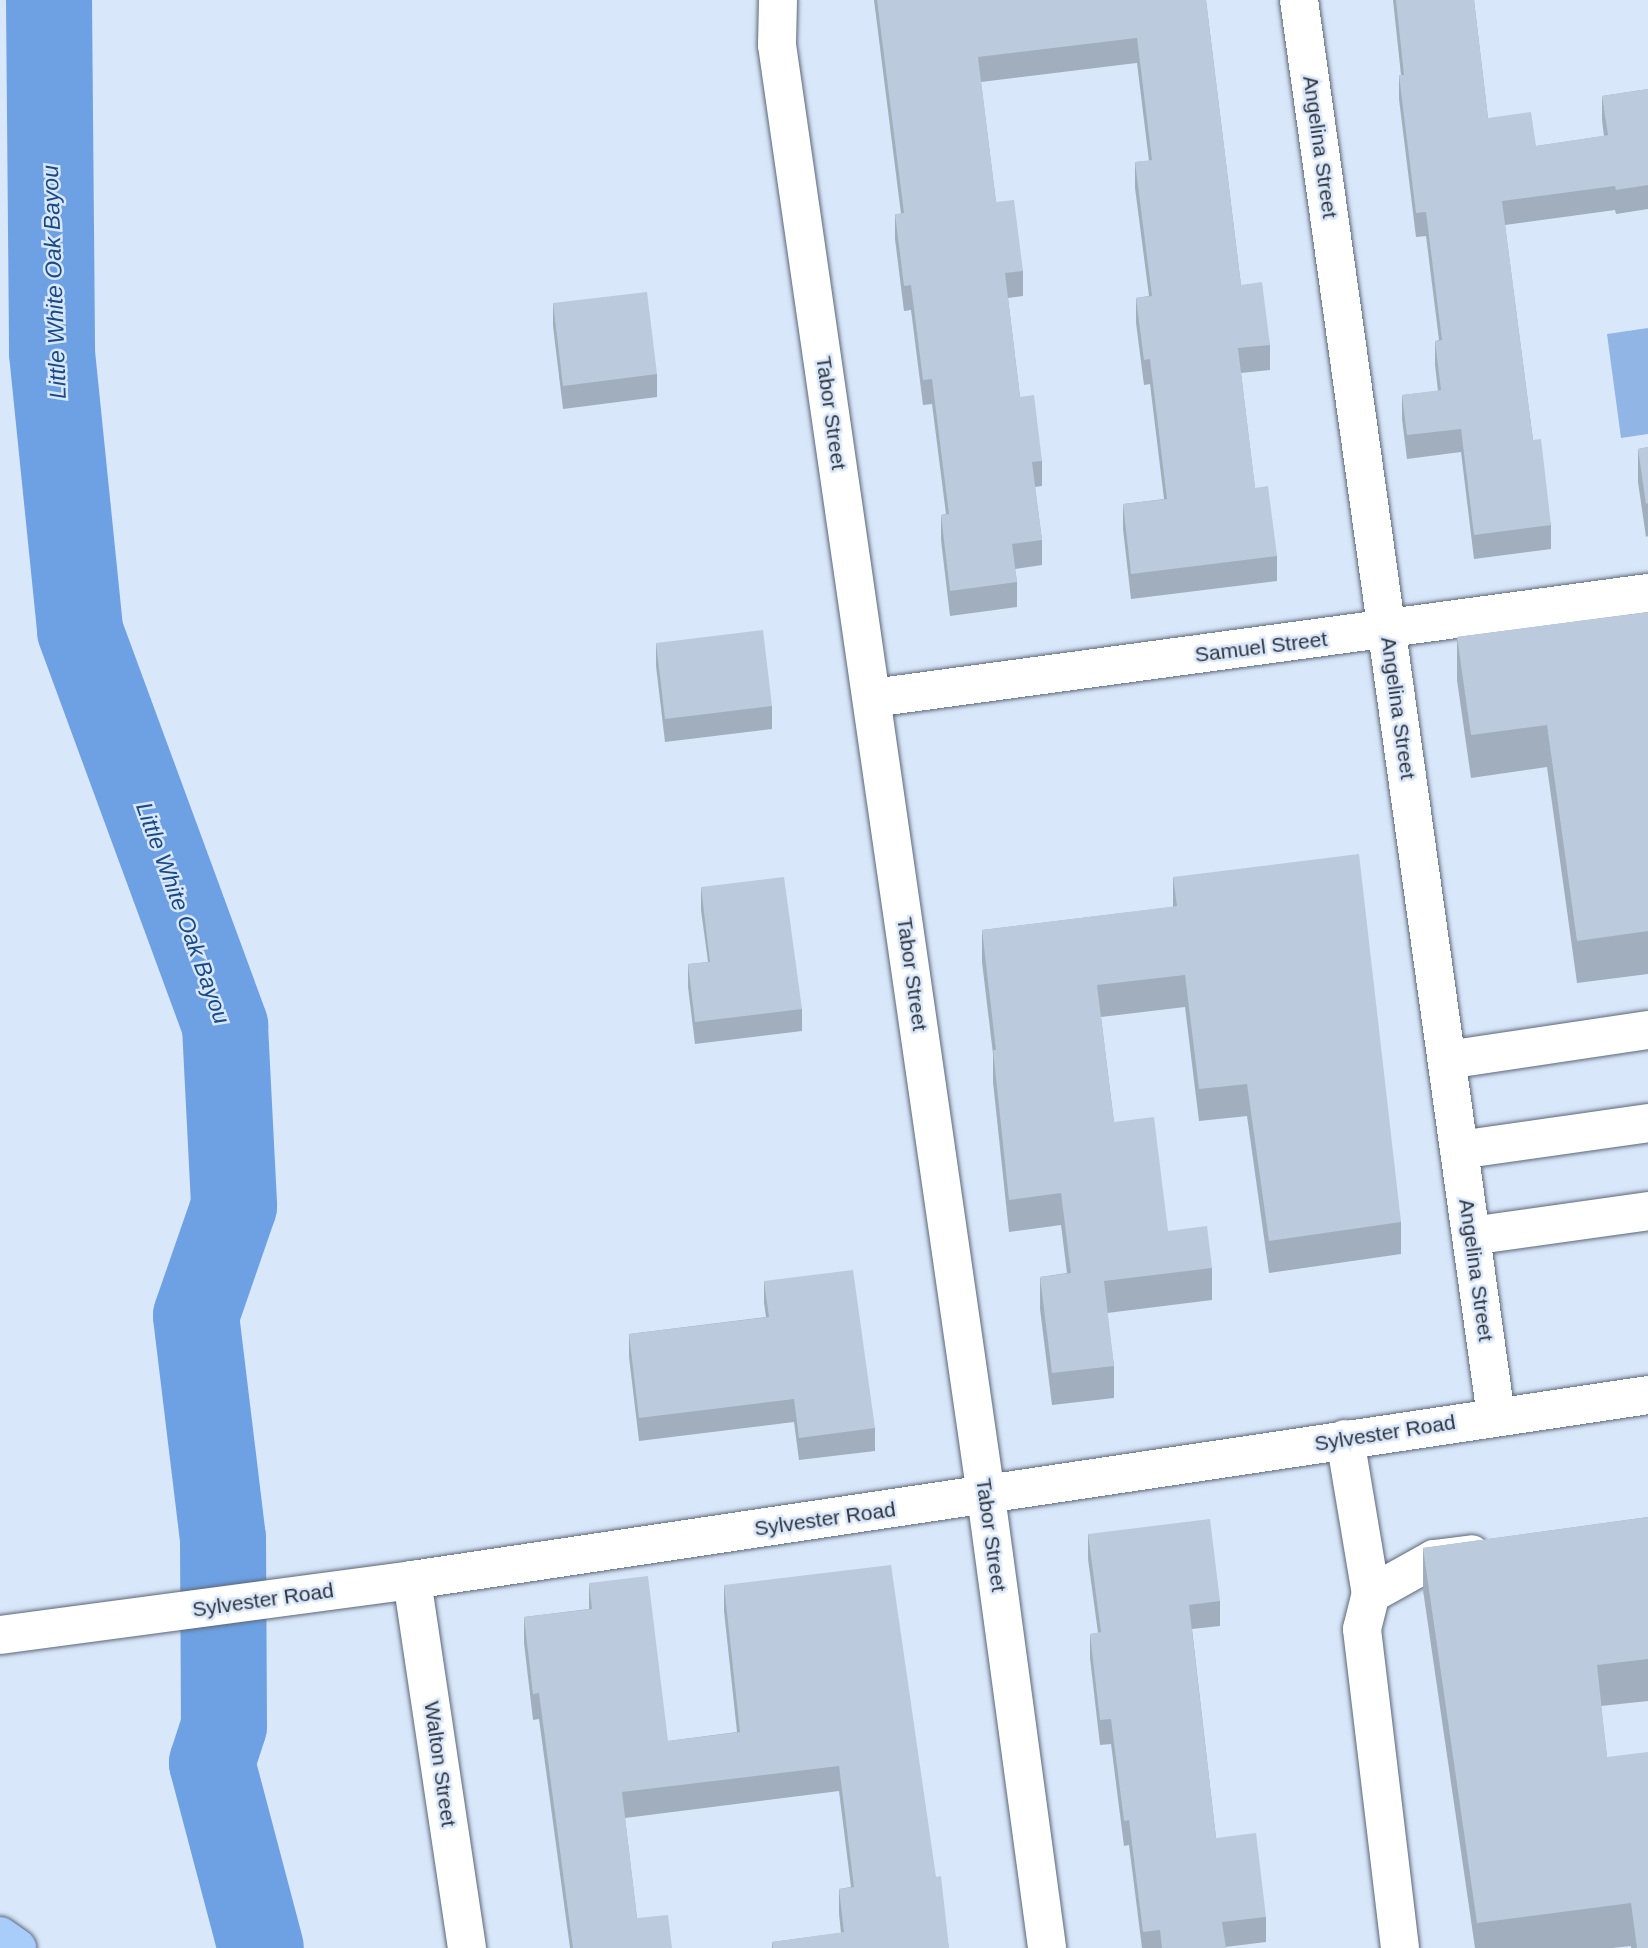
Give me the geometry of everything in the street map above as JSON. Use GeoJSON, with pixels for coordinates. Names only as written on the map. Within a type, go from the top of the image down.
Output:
{"type":"FeatureCollection","features":[{"type":"Feature","properties":{"kind":"main road"},"geometry":{"type":"LineString","coordinates":[[0,1936],[18,1948]]}},
{"type":"Feature","properties":{"kind":"street","name":"Tabor Street"},"geometry":{"type":"LineString","coordinates":[[778,0],[777,45],[873,698],[1047,1948]]}},
{"type":"Feature","properties":{"kind":"street","name":"Angelina Street"},"geometry":{"type":"LineString","coordinates":[[1299,0],[1496,1416]]}},
{"type":"Feature","properties":{"kind":"street","name":"Samuel Street"},"geometry":{"type":"LineString","coordinates":[[873,698],[1387,631],[1648,593]]}},
{"type":"Feature","properties":{"kind":"street"},"geometry":{"type":"LineString","coordinates":[[1447,1060],[1648,1030]]}},
{"type":"Feature","properties":{"kind":"street"},"geometry":{"type":"LineString","coordinates":[[1459,1150],[1648,1123]]}},
{"type":"Feature","properties":{"kind":"street"},"geometry":{"type":"LineString","coordinates":[[1471,1236],[1648,1211]]}},
{"type":"Feature","properties":{"kind":"street","name":"Sylvester Road"},"geometry":{"type":"LineString","coordinates":[[0,1635],[412,1580],[1648,1395]]}},
{"type":"Feature","properties":{"kind":"street"},"geometry":{"type":"LineString","coordinates":[[1345,1439],[1371,1594],[1362,1629],[1400,1948]]}},
{"type":"Feature","properties":{"kind":"street"},"geometry":{"type":"LineString","coordinates":[[1371,1594],[1434,1559],[1501,1550]]}},
{"type":"Feature","properties":{"kind":"street","name":"Walton Street"},"geometry":{"type":"LineString","coordinates":[[412,1580],[467,1948]]}},
{"type":"Feature","properties":{"kind":"shaded area"},"geometry":{"type":"Polygon","coordinates":[[[1648,328],[1648,434],[1621,438],[1607,334],[1648,328]]]}},
{"type":"Feature","properties":{"kind":"building"},"geometry":{"type":"Polygon","coordinates":[[[877,0],[1206,0],[1241,285],[1262,282],[1270,345],[1238,348],[1255,488],[1268,486],[1277,556],[1131,574],[1123,504],[1167,499],[1150,359],[1144,360],[1136,298],[1152,296],[1135,162],[1152,160],[1137,38],[978,57],[996,202],[1014,200],[1023,271],[1005,273],[1020,397],[1034,395],[1042,461],[1032,462],[1042,540],[1012,544],[1017,582],[950,591],[941,515],[949,514],[932,379],[923,380],[911,285],[904,286],[895,214],[904,213],[877,0]]]}},
{"type":"Feature","properties":{"kind":"building"},"geometry":{"type":"Polygon","coordinates":[[[1396,0],[1474,0],[1488,118],[1531,112],[1536,146],[1608,135],[1602,96],[1648,89],[1648,185],[1616,190],[1615,186],[1502,201],[1533,440],[1541,439],[1551,525],[1474,535],[1461,429],[1407,435],[1402,395],[1441,390],[1435,341],[1442,340],[1426,212],[1416,213],[1399,75],[1404,75],[1396,0]]]}},
{"type":"Feature","properties":{"kind":"building"},"geometry":{"type":"Polygon","coordinates":[[[647,292],[657,374],[563,386],[553,303],[647,292]]]}},
{"type":"Feature","properties":{"kind":"building"},"geometry":{"type":"Polygon","coordinates":[[[1648,447],[1648,503],[1646,504],[1638,449],[1648,447]]]}},
{"type":"Feature","properties":{"kind":"building"},"geometry":{"type":"Polygon","coordinates":[[[1648,612],[1648,931],[1577,941],[1547,725],[1471,735],[1457,637],[1648,612]]]}},
{"type":"Feature","properties":{"kind":"building"},"geometry":{"type":"Polygon","coordinates":[[[763,630],[772,706],[665,719],[656,643],[763,630]]]}},
{"type":"Feature","properties":{"kind":"building"},"geometry":{"type":"Polygon","coordinates":[[[1359,854],[1401,1222],[1269,1241],[1247,1084],[1199,1089],[1185,975],[1097,985],[1114,1122],[1154,1117],[1168,1231],[1207,1226],[1212,1268],[1104,1281],[1114,1366],[1052,1373],[1040,1277],[1071,1273],[1061,1193],[1009,1200],[982,930],[1177,906],[1173,877],[1359,854]]]}},
{"type":"Feature","properties":{"kind":"building"},"geometry":{"type":"Polygon","coordinates":[[[784,877],[802,1009],[695,1022],[688,964],[710,962],[701,887],[784,877]]]}},
{"type":"Feature","properties":{"kind":"building"},"geometry":{"type":"Polygon","coordinates":[[[853,1270],[875,1428],[799,1438],[794,1399],[639,1418],[629,1334],[769,1317],[764,1281],[853,1270]]]}},
{"type":"Feature","properties":{"kind":"building"},"geometry":{"type":"Polygon","coordinates":[[[1648,1517],[1648,1659],[1597,1665],[1607,1757],[1648,1752],[1648,1948],[1637,1948],[1631,1903],[1477,1923],[1423,1548],[1648,1517]]]}},
{"type":"Feature","properties":{"kind":"building"},"geometry":{"type":"Polygon","coordinates":[[[1210,1519],[1220,1601],[1189,1605],[1216,1838],[1256,1833],[1266,1917],[1222,1922],[1226,1948],[1162,1948],[1160,1930],[1143,1932],[1129,1820],[1124,1821],[1111,1719],[1100,1720],[1090,1634],[1101,1632],[1088,1534],[1210,1519]]]}},
{"type":"Feature","properties":{"kind":"building"},"geometry":{"type":"Polygon","coordinates":[[[891,1565],[936,1877],[941,1876],[949,1948],[773,1948],[772,1942],[844,1932],[839,1889],[854,1887],[839,1766],[622,1792],[637,1918],[668,1915],[672,1948],[573,1948],[539,1693],[533,1694],[524,1617],[592,1609],[589,1583],[648,1576],[668,1741],[740,1732],[724,1585],[891,1565]]]}},
{"type":"Feature","properties":{"kind":"waterway","name":"Little White Oak Bayou"},"geometry":{"type":"LineString","coordinates":[[49,0],[52,353],[80,631],[225,1026],[234,1206],[196,1316],[223,1538],[224,1726],[212,1763],[261,1948]]}}]}
